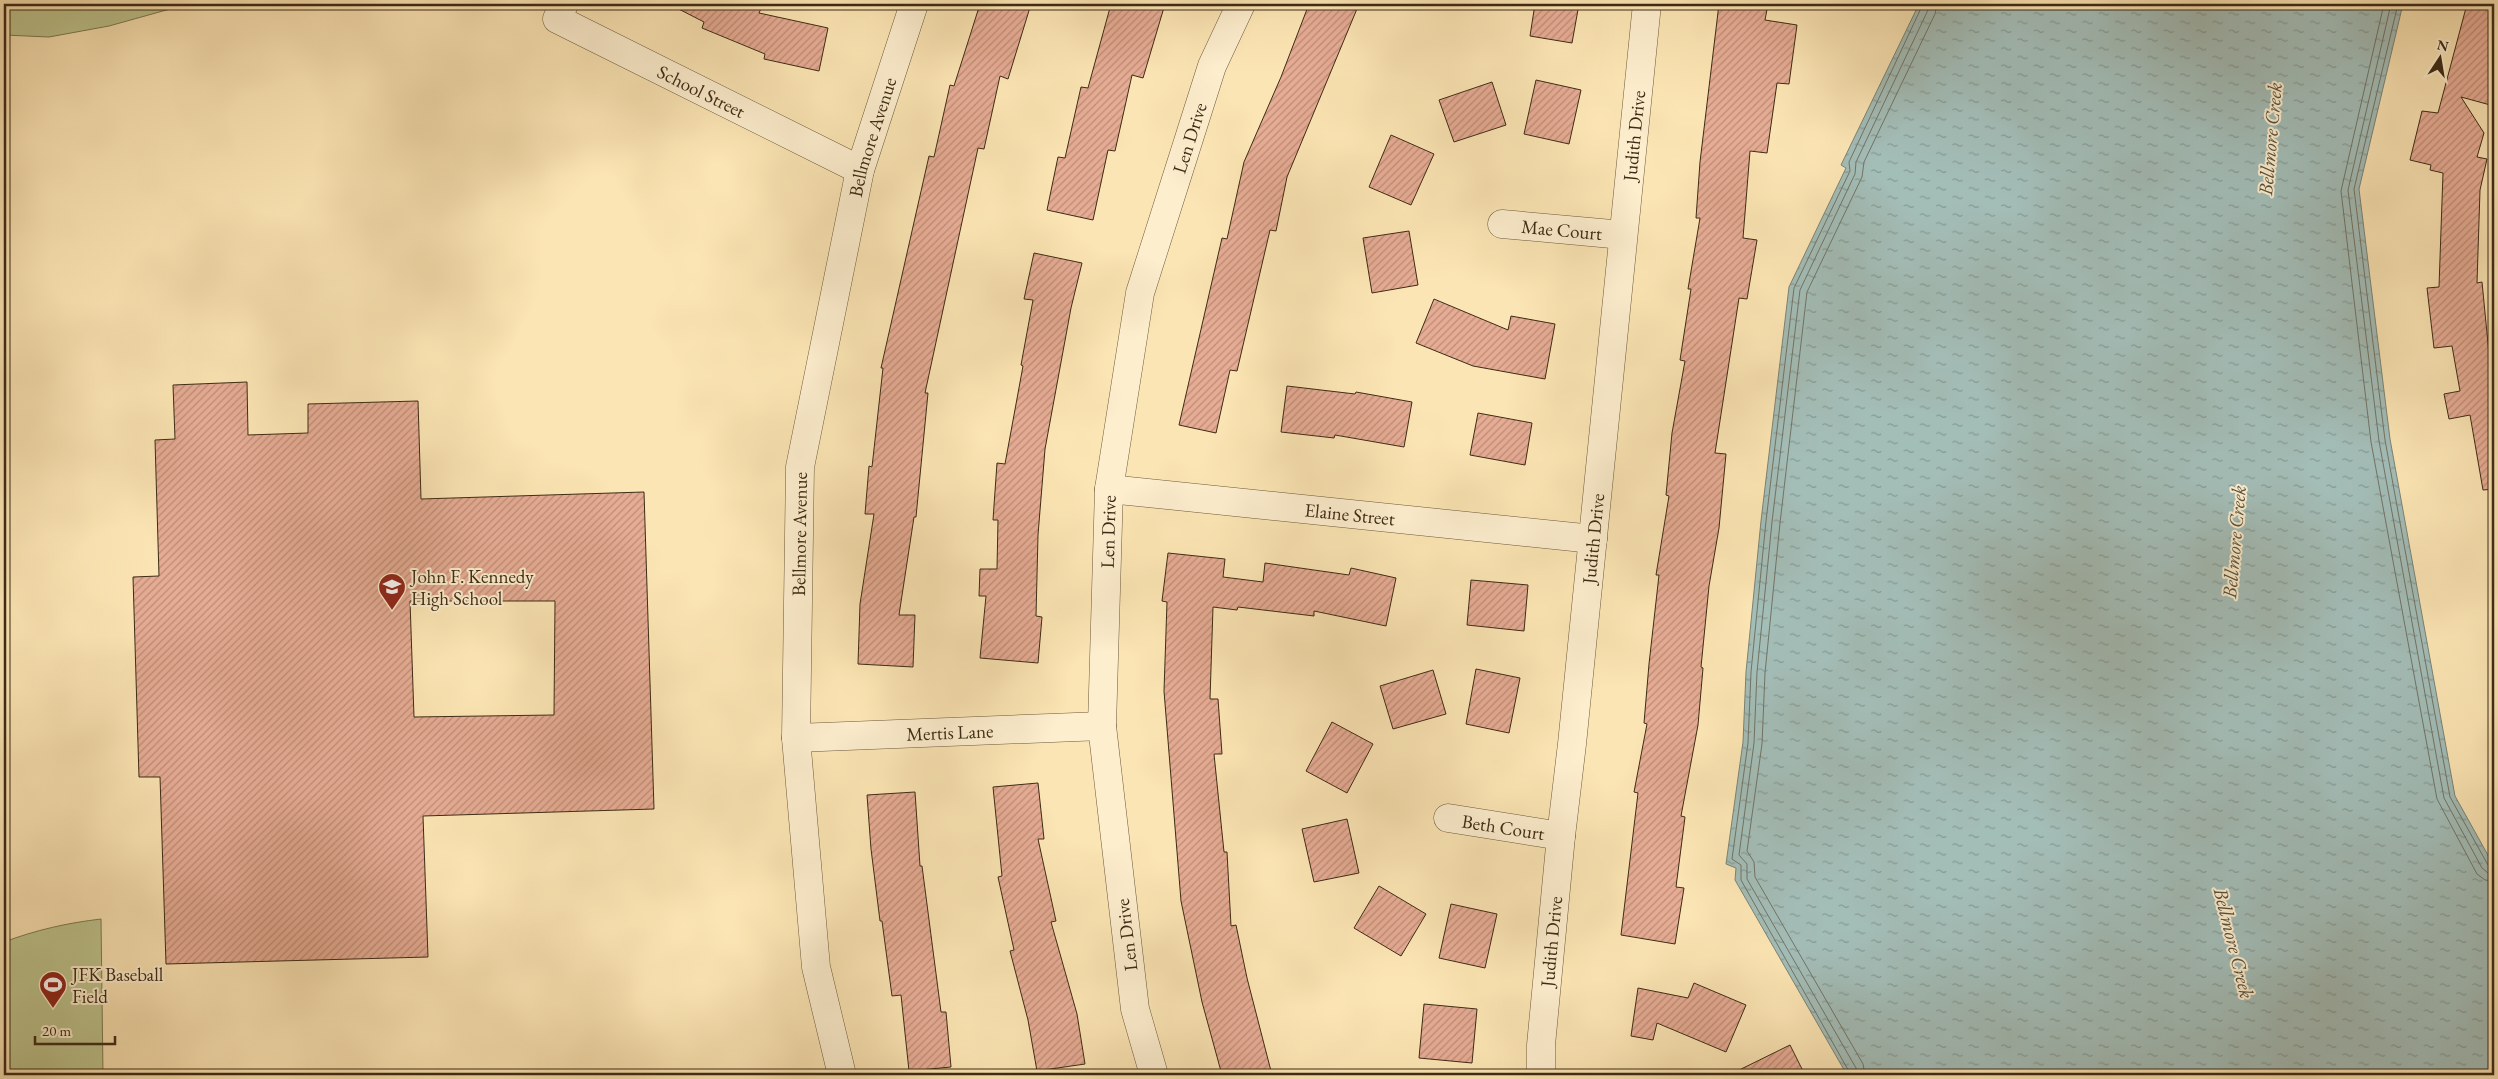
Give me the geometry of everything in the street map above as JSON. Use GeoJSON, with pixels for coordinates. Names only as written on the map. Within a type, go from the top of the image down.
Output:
{"type":"FeatureCollection","features":[{"type":"Feature","properties":{"kind":"street","name":"School Street"},"geometry":{"type":"LineString","coordinates":[[564,4],[557,19],[860,170]]}},
{"type":"Feature","properties":{"kind":"street","name":"Bellmore Avenue"},"geometry":{"type":"LineString","coordinates":[[842,1075],[816,967],[796,738],[800,467],[860,170],[914,4]]}},
{"type":"Feature","properties":{"kind":"street","name":"Len Drive"},"geometry":{"type":"LineString","coordinates":[[1154,1075],[1135,1009],[1102,726],[1109,489],[1140,293],[1212,66],[1241,4]]}},
{"type":"Feature","properties":{"kind":"street","name":"Judith Drive"},"geometry":{"type":"LineString","coordinates":[[1540,1075],[1541,1045],[1561,836],[1647,4]]}},
{"type":"Feature","properties":{"kind":"street","name":"Mae Court"},"geometry":{"type":"LineString","coordinates":[[1502,224],[1623,235]]}},
{"type":"Feature","properties":{"kind":"street","name":"Elaine Street"},"geometry":{"type":"LineString","coordinates":[[1109,489],[1593,538]]}},
{"type":"Feature","properties":{"kind":"street","name":"Mertis Lane"},"geometry":{"type":"LineString","coordinates":[[796,738],[1102,726]]}},
{"type":"Feature","properties":{"kind":"street","name":"Beth Court"},"geometry":{"type":"LineString","coordinates":[[1448,818],[1561,836]]}},
{"type":"Feature","properties":{"kind":"green space"},"geometry":{"type":"Polygon","coordinates":[[[4,4],[188,4],[109,26],[49,37],[4,35],[4,4]]]}},
{"type":"Feature","properties":{"kind":"green space","name":"JFK Baseball Field"},"geometry":{"type":"Polygon","coordinates":[[[101,919],[103,1075],[4,1075],[4,942],[52,927],[101,919]]]}},
{"type":"Feature","properties":{"kind":"water","name":"Bellmore Creek"},"geometry":{"type":"Polygon","coordinates":[[[1919,4],[2403,4],[2359,189],[2390,439],[2455,796],[2494,866],[2494,1075],[1847,1075],[1735,880],[1736,868],[1726,864],[1743,742],[1746,672],[1761,521],[1789,287],[1846,168],[1841,165],[1919,4]]]}},
{"type":"Feature","properties":{"kind":"building"},"geometry":{"type":"Polygon","coordinates":[[[669,4],[763,4],[759,13],[828,28],[819,71],[764,59],[765,54],[702,28],[704,22],[669,4]]]}},
{"type":"Feature","properties":{"kind":"building"},"geometry":{"type":"Polygon","coordinates":[[[980,4],[1031,4],[1008,79],[1000,76],[984,149],[978,148],[925,393],[928,393],[916,517],[914,517],[899,615],[915,615],[913,667],[858,664],[860,604],[874,514],[865,514],[869,466],[872,467],[883,368],[881,368],[929,156],[934,157],[950,85],[954,86],[980,4]]]}},
{"type":"Feature","properties":{"kind":"building"},"geometry":{"type":"Polygon","coordinates":[[[1111,4],[1165,4],[1143,78],[1132,75],[1115,151],[1108,150],[1093,220],[1047,210],[1058,157],[1065,158],[1081,87],[1088,88],[1111,4]]]}},
{"type":"Feature","properties":{"kind":"building"},"geometry":{"type":"Polygon","coordinates":[[[1309,4],[1359,4],[1287,177],[1276,231],[1270,230],[1237,371],[1230,370],[1216,433],[1179,425],[1222,238],[1227,239],[1244,162],[1281,77],[1309,4]]]}},
{"type":"Feature","properties":{"kind":"building"},"geometry":{"type":"Polygon","coordinates":[[[1535,4],[1579,4],[1572,43],[1530,36],[1535,4]]]}},
{"type":"Feature","properties":{"kind":"building"},"geometry":{"type":"Polygon","coordinates":[[[1719,4],[1768,4],[1765,20],[1797,25],[1789,84],[1777,83],[1767,153],[1750,151],[1743,238],[1757,240],[1747,299],[1739,298],[1715,453],[1726,454],[1719,528],[1709,586],[1701,667],[1703,668],[1698,725],[1681,816],[1685,817],[1676,887],[1684,888],[1675,944],[1621,935],[1638,793],[1634,792],[1647,724],[1644,723],[1659,575],[1656,575],[1669,496],[1666,495],[1672,433],[1685,361],[1680,360],[1691,289],[1688,289],[1700,218],[1696,218],[1700,162],[1719,4]]]}},
{"type":"Feature","properties":{"kind":"building"},"geometry":{"type":"Polygon","coordinates":[[[2467,4],[2494,4],[2494,106],[2461,97],[2484,133],[2477,157],[2487,159],[2480,190],[2477,283],[2482,282],[2489,354],[2492,354],[2494,367],[2494,489],[2483,490],[2470,415],[2449,419],[2444,394],[2460,391],[2452,346],[2434,348],[2427,288],[2439,287],[2443,173],[2430,170],[2431,165],[2410,160],[2422,111],[2438,113],[2467,4]]]}},
{"type":"Feature","properties":{"kind":"building"},"geometry":{"type":"Polygon","coordinates":[[[1536,80],[1581,90],[1569,144],[1524,134],[1536,80]]]}},
{"type":"Feature","properties":{"kind":"building"},"geometry":{"type":"Polygon","coordinates":[[[1492,82],[1506,125],[1454,142],[1439,100],[1492,82]]]}},
{"type":"Feature","properties":{"kind":"building"},"geometry":{"type":"Polygon","coordinates":[[[1391,135],[1434,154],[1411,205],[1369,187],[1391,135]]]}},
{"type":"Feature","properties":{"kind":"building"},"geometry":{"type":"Polygon","coordinates":[[[1409,231],[1418,285],[1372,293],[1363,238],[1409,231]]]}},
{"type":"Feature","properties":{"kind":"building"},"geometry":{"type":"Polygon","coordinates":[[[1034,253],[1082,263],[1071,308],[1045,449],[1038,535],[1036,616],[1042,617],[1038,663],[980,658],[986,596],[979,596],[980,569],[997,569],[998,520],[993,520],[997,463],[1005,464],[1023,366],[1021,365],[1033,300],[1024,299],[1034,253]]]}},
{"type":"Feature","properties":{"kind":"building"},"geometry":{"type":"Polygon","coordinates":[[[1434,299],[1508,330],[1511,316],[1555,324],[1545,379],[1473,366],[1416,343],[1434,299]]]}},
{"type":"Feature","properties":{"kind":"building"},"geometry":{"type":"Polygon","coordinates":[[[247,382],[248,435],[308,433],[308,404],[418,401],[421,499],[644,492],[654,809],[423,816],[428,957],[166,964],[160,777],[139,777],[133,577],[159,576],[155,440],[175,439],[173,385],[247,382]],[[410,601],[414,717],[554,715],[555,601],[410,601]]]}},
{"type":"Feature","properties":{"kind":"building"},"geometry":{"type":"Polygon","coordinates":[[[1287,386],[1355,394],[1356,392],[1412,402],[1404,447],[1335,435],[1334,438],[1281,432],[1287,386]]]}},
{"type":"Feature","properties":{"kind":"building"},"geometry":{"type":"Polygon","coordinates":[[[1478,413],[1532,423],[1525,465],[1470,455],[1478,413]]]}},
{"type":"Feature","properties":{"kind":"building"},"geometry":{"type":"Polygon","coordinates":[[[1168,553],[1225,559],[1223,577],[1263,582],[1265,563],[1349,575],[1351,568],[1396,578],[1386,626],[1314,611],[1314,616],[1238,607],[1237,610],[1213,607],[1210,699],[1218,699],[1222,754],[1214,754],[1224,852],[1227,852],[1231,926],[1236,925],[1247,978],[1272,1075],[1222,1075],[1202,1002],[1181,901],[1164,691],[1167,602],[1162,601],[1168,553]]]}},
{"type":"Feature","properties":{"kind":"building"},"geometry":{"type":"Polygon","coordinates":[[[1471,580],[1528,585],[1524,631],[1467,625],[1471,580]]]}},
{"type":"Feature","properties":{"kind":"building"},"geometry":{"type":"Polygon","coordinates":[[[1476,669],[1520,678],[1509,733],[1466,724],[1476,669]]]}},
{"type":"Feature","properties":{"kind":"building"},"geometry":{"type":"Polygon","coordinates":[[[1433,670],[1446,714],[1393,729],[1380,686],[1433,670]]]}},
{"type":"Feature","properties":{"kind":"building"},"geometry":{"type":"Polygon","coordinates":[[[1332,722],[1373,744],[1347,793],[1306,771],[1332,722]]]}},
{"type":"Feature","properties":{"kind":"building"},"geometry":{"type":"Polygon","coordinates":[[[1038,783],[1044,839],[1038,839],[1056,921],[1051,922],[1077,1014],[1085,1064],[1037,1071],[1028,1020],[1010,951],[1014,950],[998,877],[1002,876],[993,787],[1038,783]]]}},
{"type":"Feature","properties":{"kind":"building"},"geometry":{"type":"Polygon","coordinates":[[[915,792],[920,866],[922,866],[941,1012],[946,1012],[951,1067],[909,1071],[901,995],[892,996],[882,921],[880,921],[871,849],[867,795],[915,792]]]}},
{"type":"Feature","properties":{"kind":"building"},"geometry":{"type":"Polygon","coordinates":[[[1347,819],[1359,873],[1314,882],[1302,829],[1347,819]]]}},
{"type":"Feature","properties":{"kind":"building"},"geometry":{"type":"Polygon","coordinates":[[[1379,886],[1426,914],[1401,956],[1354,928],[1379,886]]]}},
{"type":"Feature","properties":{"kind":"building"},"geometry":{"type":"Polygon","coordinates":[[[1451,904],[1497,914],[1485,968],[1439,958],[1451,904]]]}},
{"type":"Feature","properties":{"kind":"building"},"geometry":{"type":"Polygon","coordinates":[[[1694,983],[1746,1005],[1726,1052],[1657,1023],[1653,1040],[1631,1036],[1638,988],[1688,998],[1694,983]]]}},
{"type":"Feature","properties":{"kind":"building"},"geometry":{"type":"Polygon","coordinates":[[[1424,1004],[1477,1009],[1472,1063],[1419,1058],[1424,1004]]]}},
{"type":"Feature","properties":{"kind":"building"},"geometry":{"type":"Polygon","coordinates":[[[1790,1045],[1805,1075],[1729,1075],[1790,1045]]]}},
{"type":"Feature","properties":{"kind":"place","name":"John F. Kennedy High School"},"geometry":{"type":"Point","coordinates":[392,611]}},
{"type":"Feature","properties":{"kind":"place","name":"JFK Baseball Field"},"geometry":{"type":"Point","coordinates":[53,1009]}}]}
